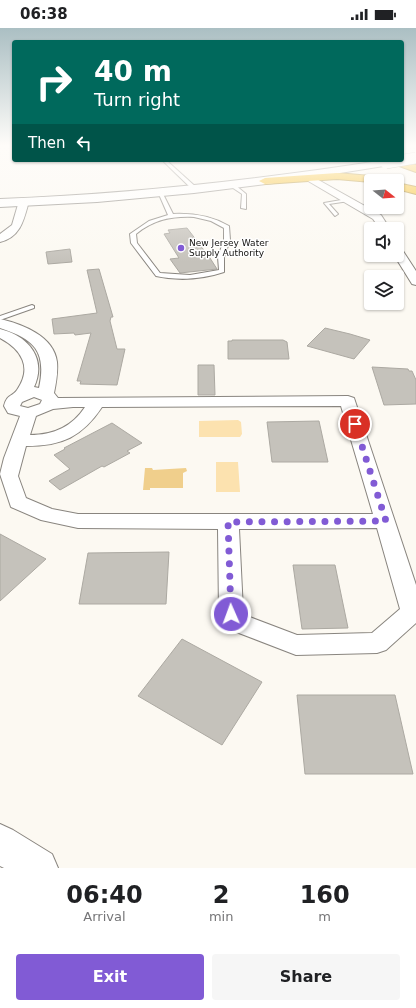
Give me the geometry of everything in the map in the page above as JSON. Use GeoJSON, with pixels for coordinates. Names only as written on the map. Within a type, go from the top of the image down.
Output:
{"type":"FeatureCollection","features":[{"type":"Feature","properties":{"kind":"highway"},"geometry":{"type":"LineString","coordinates":[[404,188],[416,191]]}},
{"type":"Feature","properties":{"kind":"street"},"geometry":{"type":"LineString","coordinates":[[0,229],[7,222],[7,208],[24,201],[160,192],[247,183]]}},
{"type":"Feature","properties":{"kind":"street"},"geometry":{"type":"LineString","coordinates":[[319,183],[378,217],[380,222]]}},
{"type":"Feature","properties":{"kind":"street"},"geometry":{"type":"LineString","coordinates":[[0,239],[17,226],[24,201]]}},
{"type":"Feature","properties":{"kind":"street"},"geometry":{"type":"LineString","coordinates":[[404,261],[416,281]]}},
{"type":"Feature","properties":{"kind":"street"},"geometry":{"type":"LineString","coordinates":[[0,323],[29,334],[40,343],[47,352],[50,371],[47,399],[42,410],[29,413],[18,412],[12,406],[14,399],[23,394],[35,392],[47,399],[97,402],[348,401],[413,612],[377,643],[296,645],[239,623],[231,614],[228,522]]}},
{"type":"Feature","properties":{"kind":"street"},"geometry":{"type":"LineString","coordinates":[[0,333],[17,343],[31,360],[32,369],[23,394]]}},
{"type":"Feature","properties":{"kind":"street"},"geometry":{"type":"LineString","coordinates":[[11,452],[71,432],[87,418],[97,402]]}},
{"type":"Feature","properties":{"kind":"street"},"geometry":{"type":"LineString","coordinates":[[29,413],[11,452],[9,476],[18,502],[48,515],[78,521],[386,521]]}},
{"type":"Feature","properties":{"kind":"street"},"geometry":{"type":"LineString","coordinates":[[0,842],[38,868]]}},
{"type":"Feature","properties":{"kind":"lane"},"geometry":{"type":"LineString","coordinates":[[189,183],[195,189]]}},
{"type":"Feature","properties":{"kind":"lane"},"geometry":{"type":"LineString","coordinates":[[232,185],[244,194],[244,208]]}},
{"type":"Feature","properties":{"kind":"lane"},"geometry":{"type":"LineString","coordinates":[[160,192],[171,216]]}},
{"type":"Feature","properties":{"kind":"lane"},"geometry":{"type":"LineString","coordinates":[[335,214],[326,203],[347,200]]}},
{"type":"Feature","properties":{"kind":"lane"},"geometry":{"type":"LineString","coordinates":[[171,216],[198,216],[213,218],[227,228],[227,240],[221,257],[222,270],[212,274],[171,276],[158,275],[134,243],[132,234],[145,224],[159,218],[171,216]]}},
{"type":"Feature","properties":{"kind":"lane"},"geometry":{"type":"LineString","coordinates":[[0,318],[32,307]]}},
{"type":"Feature","properties":{"kind":"shaded area"},"geometry":{"type":"Polygon","coordinates":[[[238,420],[241,422],[242,434],[240,437],[199,437],[199,421],[238,420]]]}},
{"type":"Feature","properties":{"kind":"shaded area"},"geometry":{"type":"Polygon","coordinates":[[[216,462],[238,462],[240,492],[216,492],[216,462]]]}},
{"type":"Feature","properties":{"kind":"shaded area"},"geometry":{"type":"Polygon","coordinates":[[[145,468],[152,468],[153,470],[186,468],[187,471],[183,473],[183,488],[150,488],[150,490],[143,490],[145,468]]]}},
{"type":"Feature","properties":{"kind":"building"},"geometry":{"type":"Polygon","coordinates":[[[187,228],[217,269],[180,273],[170,259],[179,258],[164,234],[170,233],[168,230],[187,228]]]}},
{"type":"Feature","properties":{"kind":"building"},"geometry":{"type":"Polygon","coordinates":[[[70,249],[72,262],[48,264],[46,252],[70,249]]]}},
{"type":"Feature","properties":{"kind":"building"},"geometry":{"type":"Polygon","coordinates":[[[99,269],[113,317],[111,317],[110,321],[117,349],[125,349],[117,385],[80,384],[81,381],[77,381],[91,333],[75,335],[74,333],[54,334],[52,319],[97,313],[87,270],[99,269]]]}},
{"type":"Feature","properties":{"kind":"building"},"geometry":{"type":"Polygon","coordinates":[[[325,328],[370,340],[354,359],[307,346],[325,328]]]}},
{"type":"Feature","properties":{"kind":"building"},"geometry":{"type":"Polygon","coordinates":[[[283,340],[287,342],[289,359],[228,359],[228,341],[283,340]]]}},
{"type":"Feature","properties":{"kind":"building"},"geometry":{"type":"Polygon","coordinates":[[[198,365],[214,365],[215,395],[198,395],[198,365]]]}},
{"type":"Feature","properties":{"kind":"building"},"geometry":{"type":"Polygon","coordinates":[[[372,367],[408,369],[409,371],[412,371],[416,380],[416,404],[384,405],[372,367]]]}},
{"type":"Feature","properties":{"kind":"building"},"geometry":{"type":"Polygon","coordinates":[[[319,421],[328,462],[272,462],[267,422],[319,421]]]}},
{"type":"Feature","properties":{"kind":"building"},"geometry":{"type":"Polygon","coordinates":[[[112,423],[142,443],[127,451],[130,453],[104,467],[102,466],[60,490],[49,481],[70,469],[54,455],[65,449],[64,448],[112,423]]]}},
{"type":"Feature","properties":{"kind":"building"},"geometry":{"type":"Polygon","coordinates":[[[0,534],[46,559],[0,601],[0,534]]]}},
{"type":"Feature","properties":{"kind":"building"},"geometry":{"type":"Polygon","coordinates":[[[169,552],[166,604],[79,604],[88,553],[169,552]]]}},
{"type":"Feature","properties":{"kind":"building"},"geometry":{"type":"Polygon","coordinates":[[[293,565],[335,565],[348,628],[302,629],[293,565]]]}},
{"type":"Feature","properties":{"kind":"building"},"geometry":{"type":"Polygon","coordinates":[[[182,639],[262,682],[222,745],[138,696],[182,639]]]}},
{"type":"Feature","properties":{"kind":"building"},"geometry":{"type":"Polygon","coordinates":[[[297,695],[395,695],[413,774],[305,774],[297,695]]]}},
{"type":"Feature","properties":{"kind":"place","name":"New Jersey Water Supply Authority"},"geometry":{"type":"Point","coordinates":[181,248]}},
{"type":"Feature","properties":{"kind":"route"},"geometry":{"type":"LineString","coordinates":[[231,614],[228,522],[386,521],[355,424]]}}]}
